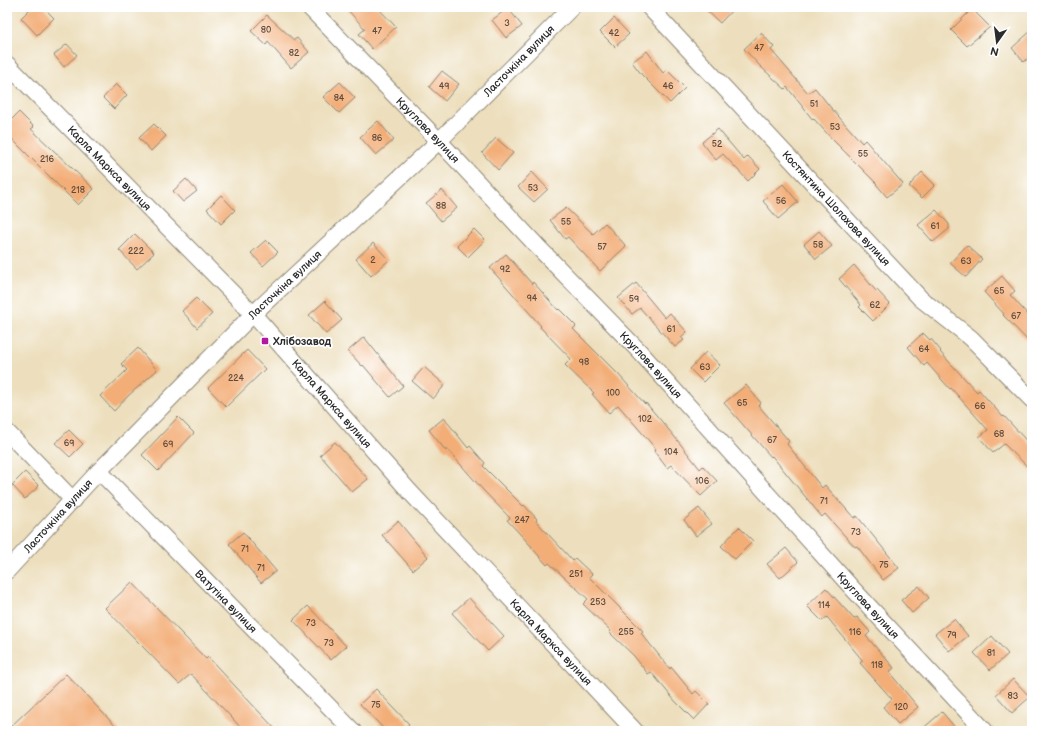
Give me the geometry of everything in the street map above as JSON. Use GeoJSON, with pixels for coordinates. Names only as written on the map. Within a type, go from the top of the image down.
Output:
{"type":"FeatureCollection","features":[{"type":"Feature","properties":{"kind":"street","name":"Круглова вулиця"},"geometry":{"type":"LineString","coordinates":[[309,7],[439,140],[538,247],[640,352],[852,588],[985,731]]}},
{"type":"Feature","properties":{"kind":"street","name":"Ласточкіна вулиця"},"geometry":{"type":"LineString","coordinates":[[7,571],[99,471],[253,314],[439,140],[572,7]]}},
{"type":"Feature","properties":{"kind":"street","name":"Костянтина Шолохова вулиця"},"geometry":{"type":"LineString","coordinates":[[649,7],[922,299],[971,338],[1032,400]]}},
{"type":"Feature","properties":{"kind":"street","name":"Карла Маркса вулиця"},"geometry":{"type":"LineString","coordinates":[[7,64],[253,314],[410,492],[635,731]]}},
{"type":"Feature","properties":{"kind":"street"},"geometry":{"type":"LineString","coordinates":[[7,432],[73,500]]}},
{"type":"Feature","properties":{"kind":"street","name":"Ватутіна вулиця"},"geometry":{"type":"LineString","coordinates":[[99,471],[354,731]]}},
{"type":"Feature","properties":{"kind":"building"},"geometry":{"type":"Polygon","coordinates":[[[32,7],[43,7],[54,18],[37,35],[21,18],[32,7]]]}},
{"type":"Feature","properties":{"kind":"building"},"geometry":{"type":"Polygon","coordinates":[[[345,7],[377,7],[396,27],[372,49],[359,34],[365,29],[345,7]]]}},
{"type":"Feature","properties":{"kind":"building"},"geometry":{"type":"Polygon","coordinates":[[[703,7],[735,7],[720,23],[703,7]]]}},
{"type":"Feature","properties":{"kind":"building"},"geometry":{"type":"Polygon","coordinates":[[[508,8],[522,26],[506,38],[492,20],[508,8]]]}},
{"type":"Feature","properties":{"kind":"building"},"geometry":{"type":"Polygon","coordinates":[[[972,9],[990,27],[967,46],[951,30],[972,9]]]}},
{"type":"Feature","properties":{"kind":"building"},"geometry":{"type":"Polygon","coordinates":[[[267,15],[294,40],[297,38],[309,52],[291,68],[268,42],[266,45],[251,31],[267,15]]]}},
{"type":"Feature","properties":{"kind":"building"},"geometry":{"type":"Polygon","coordinates":[[[614,18],[629,34],[615,47],[600,32],[614,18]]]}},
{"type":"Feature","properties":{"kind":"building"},"geometry":{"type":"Polygon","coordinates":[[[1032,30],[1032,55],[1024,62],[1012,48],[1032,30]]]}},
{"type":"Feature","properties":{"kind":"building"},"geometry":{"type":"Polygon","coordinates":[[[761,33],[774,47],[771,50],[808,93],[815,88],[862,143],[865,140],[903,184],[887,197],[877,184],[814,119],[813,120],[787,87],[785,89],[744,49],[761,33]]]}},
{"type":"Feature","properties":{"kind":"building"},"geometry":{"type":"Polygon","coordinates":[[[67,44],[77,55],[64,67],[54,55],[67,44]]]}},
{"type":"Feature","properties":{"kind":"building"},"geometry":{"type":"Polygon","coordinates":[[[647,51],[663,73],[667,70],[685,88],[670,103],[642,75],[632,62],[647,51]]]}},
{"type":"Feature","properties":{"kind":"building"},"geometry":{"type":"Polygon","coordinates":[[[442,71],[459,84],[445,101],[429,87],[442,71]]]}},
{"type":"Feature","properties":{"kind":"building"},"geometry":{"type":"Polygon","coordinates":[[[340,82],[355,98],[339,113],[323,97],[340,82]]]}},
{"type":"Feature","properties":{"kind":"building"},"geometry":{"type":"Polygon","coordinates":[[[116,84],[127,95],[114,109],[103,98],[116,84]]]}},
{"type":"Feature","properties":{"kind":"building"},"geometry":{"type":"Polygon","coordinates":[[[19,112],[34,127],[31,129],[94,189],[78,205],[7,134],[7,124],[19,112]]]}},
{"type":"Feature","properties":{"kind":"building"},"geometry":{"type":"Polygon","coordinates":[[[378,121],[394,140],[376,155],[360,137],[378,121]]]}},
{"type":"Feature","properties":{"kind":"building"},"geometry":{"type":"Polygon","coordinates":[[[154,124],[166,136],[151,151],[139,138],[154,124]]]}},
{"type":"Feature","properties":{"kind":"building"},"geometry":{"type":"Polygon","coordinates":[[[718,129],[744,160],[748,156],[760,169],[748,181],[723,154],[716,160],[702,142],[718,129]]]}},
{"type":"Feature","properties":{"kind":"building"},"geometry":{"type":"Polygon","coordinates":[[[496,138],[513,153],[498,170],[482,153],[496,138]]]}},
{"type":"Feature","properties":{"kind":"building"},"geometry":{"type":"Polygon","coordinates":[[[532,172],[548,189],[534,202],[518,187],[532,172]]]}},
{"type":"Feature","properties":{"kind":"building"},"geometry":{"type":"Polygon","coordinates":[[[922,172],[935,185],[922,198],[909,186],[922,172]]]}},
{"type":"Feature","properties":{"kind":"building"},"geometry":{"type":"Polygon","coordinates":[[[186,179],[197,191],[183,202],[173,191],[186,179]]]}},
{"type":"Feature","properties":{"kind":"building"},"geometry":{"type":"Polygon","coordinates":[[[783,184],[798,202],[778,219],[763,201],[783,184]]]}},
{"type":"Feature","properties":{"kind":"building"},"geometry":{"type":"Polygon","coordinates":[[[442,190],[457,208],[441,221],[426,203],[442,190]]]}},
{"type":"Feature","properties":{"kind":"building"},"geometry":{"type":"Polygon","coordinates":[[[221,195],[235,210],[221,224],[207,209],[221,195]]]}},
{"type":"Feature","properties":{"kind":"building"},"geometry":{"type":"Polygon","coordinates":[[[566,208],[593,234],[605,223],[626,246],[600,271],[568,237],[565,239],[550,220],[566,208]]]}},
{"type":"Feature","properties":{"kind":"building"},"geometry":{"type":"Polygon","coordinates":[[[936,210],[949,224],[949,229],[933,242],[918,225],[936,210]]]}},
{"type":"Feature","properties":{"kind":"building"},"geometry":{"type":"Polygon","coordinates":[[[474,229],[485,240],[468,257],[457,246],[474,229]]]}},
{"type":"Feature","properties":{"kind":"building"},"geometry":{"type":"Polygon","coordinates":[[[819,231],[832,246],[816,259],[804,244],[819,231]]]}},
{"type":"Feature","properties":{"kind":"building"},"geometry":{"type":"Polygon","coordinates":[[[135,234],[154,253],[137,269],[119,250],[135,234]]]}},
{"type":"Feature","properties":{"kind":"building"},"geometry":{"type":"Polygon","coordinates":[[[266,240],[278,252],[263,266],[251,253],[266,240]]]}},
{"type":"Feature","properties":{"kind":"building"},"geometry":{"type":"Polygon","coordinates":[[[373,243],[389,260],[371,276],[356,259],[373,243]]]}},
{"type":"Feature","properties":{"kind":"building"},"geometry":{"type":"Polygon","coordinates":[[[967,245],[982,259],[966,277],[950,263],[967,245]]]}},
{"type":"Feature","properties":{"kind":"building"},"geometry":{"type":"Polygon","coordinates":[[[506,254],[532,284],[533,282],[558,310],[559,309],[576,326],[573,329],[618,374],[645,404],[646,403],[700,469],[703,466],[717,481],[701,496],[671,465],[667,468],[654,451],[656,449],[618,405],[609,413],[592,394],[594,393],[565,365],[571,359],[540,327],[541,326],[490,268],[506,254]]]}},
{"type":"Feature","properties":{"kind":"building"},"geometry":{"type":"Polygon","coordinates":[[[854,265],[876,291],[877,290],[890,304],[873,321],[859,307],[861,305],[839,279],[854,265]]]}},
{"type":"Feature","properties":{"kind":"building"},"geometry":{"type":"Polygon","coordinates":[[[1002,276],[1015,291],[1010,295],[1032,319],[1032,345],[1003,315],[1004,314],[984,292],[1002,276]]]}},
{"type":"Feature","properties":{"kind":"building"},"geometry":{"type":"Polygon","coordinates":[[[636,283],[665,318],[670,313],[687,332],[681,337],[684,340],[675,347],[640,308],[632,314],[618,298],[636,283]]]}},
{"type":"Feature","properties":{"kind":"building"},"geometry":{"type":"Polygon","coordinates":[[[196,298],[212,314],[197,328],[182,311],[196,298]]]}},
{"type":"Feature","properties":{"kind":"building"},"geometry":{"type":"Polygon","coordinates":[[[325,301],[342,320],[326,334],[309,315],[325,301]]]}},
{"type":"Feature","properties":{"kind":"building"},"geometry":{"type":"Polygon","coordinates":[[[923,333],[930,340],[931,339],[941,351],[940,352],[977,392],[979,390],[1032,447],[1032,471],[1004,444],[993,453],[979,437],[988,430],[927,363],[924,366],[908,347],[923,333]]]}},
{"type":"Feature","properties":{"kind":"building"},"geometry":{"type":"Polygon","coordinates":[[[364,337],[403,386],[390,397],[363,365],[362,366],[348,351],[364,337]]]}},
{"type":"Feature","properties":{"kind":"building"},"geometry":{"type":"Polygon","coordinates":[[[138,348],[157,370],[114,411],[100,396],[127,370],[121,364],[138,348]]]}},
{"type":"Feature","properties":{"kind":"building"},"geometry":{"type":"Polygon","coordinates":[[[247,350],[265,369],[226,407],[208,388],[247,350]]]}},
{"type":"Feature","properties":{"kind":"building"},"geometry":{"type":"Polygon","coordinates":[[[706,352],[720,365],[703,382],[690,369],[706,352]]]}},
{"type":"Feature","properties":{"kind":"building"},"geometry":{"type":"Polygon","coordinates":[[[424,367],[445,385],[433,399],[412,381],[424,367]]]}},
{"type":"Feature","properties":{"kind":"building"},"geometry":{"type":"Polygon","coordinates":[[[746,385],[761,403],[758,405],[789,441],[787,444],[822,488],[825,485],[854,518],[857,516],[899,568],[883,580],[857,546],[855,547],[825,514],[822,517],[772,456],[771,457],[724,403],[746,385]]]}},
{"type":"Feature","properties":{"kind":"building"},"geometry":{"type":"Polygon","coordinates":[[[178,417],[194,433],[158,471],[142,455],[178,417]]]}},
{"type":"Feature","properties":{"kind":"building"},"geometry":{"type":"Polygon","coordinates":[[[444,418],[468,448],[470,446],[485,463],[483,466],[523,506],[524,505],[537,519],[536,521],[573,561],[575,558],[592,574],[589,577],[643,631],[641,633],[670,669],[671,667],[693,694],[696,691],[709,704],[694,720],[675,701],[651,672],[648,674],[634,656],[609,632],[611,631],[583,604],[588,599],[549,563],[547,565],[507,520],[510,518],[447,449],[446,451],[429,430],[444,418]]]}},
{"type":"Feature","properties":{"kind":"building"},"geometry":{"type":"Polygon","coordinates":[[[69,430],[83,444],[70,457],[55,443],[69,430]]]}},
{"type":"Feature","properties":{"kind":"building"},"geometry":{"type":"Polygon","coordinates":[[[335,442],[368,479],[352,492],[320,455],[335,442]]]}},
{"type":"Feature","properties":{"kind":"building"},"geometry":{"type":"Polygon","coordinates":[[[25,472],[39,486],[25,499],[12,485],[25,472]]]}},
{"type":"Feature","properties":{"kind":"building"},"geometry":{"type":"Polygon","coordinates":[[[699,508],[712,524],[696,536],[684,520],[699,508]]]}},
{"type":"Feature","properties":{"kind":"building"},"geometry":{"type":"Polygon","coordinates":[[[398,521],[428,557],[413,570],[382,535],[398,521]]]}},
{"type":"Feature","properties":{"kind":"building"},"geometry":{"type":"Polygon","coordinates":[[[739,527],[753,541],[735,559],[721,546],[739,527]]]}},
{"type":"Feature","properties":{"kind":"building"},"geometry":{"type":"Polygon","coordinates":[[[243,532],[276,571],[261,583],[229,544],[243,532]]]}},
{"type":"Feature","properties":{"kind":"building"},"geometry":{"type":"Polygon","coordinates":[[[786,548],[798,562],[780,578],[767,564],[786,548]]]}},
{"type":"Feature","properties":{"kind":"building"},"geometry":{"type":"Polygon","coordinates":[[[132,582],[206,659],[208,657],[277,731],[244,731],[191,674],[179,684],[105,608],[132,582]]]}},
{"type":"Feature","properties":{"kind":"building"},"geometry":{"type":"Polygon","coordinates":[[[919,586],[929,598],[912,613],[901,600],[919,586]]]}},
{"type":"Feature","properties":{"kind":"building"},"geometry":{"type":"Polygon","coordinates":[[[826,588],[854,619],[857,617],[870,632],[866,636],[894,668],[889,672],[918,707],[898,724],[883,707],[892,699],[860,663],[863,661],[827,617],[822,621],[807,606],[826,588]]]}},
{"type":"Feature","properties":{"kind":"building"},"geometry":{"type":"Polygon","coordinates":[[[469,598],[504,636],[488,651],[452,613],[469,598]]]}},
{"type":"Feature","properties":{"kind":"building"},"geometry":{"type":"Polygon","coordinates":[[[308,606],[346,646],[331,660],[293,620],[308,606]]]}},
{"type":"Feature","properties":{"kind":"building"},"geometry":{"type":"Polygon","coordinates":[[[954,619],[968,636],[949,651],[935,634],[954,619]]]}},
{"type":"Feature","properties":{"kind":"building"},"geometry":{"type":"Polygon","coordinates":[[[992,636],[1008,654],[990,670],[974,653],[992,636]]]}},
{"type":"Feature","properties":{"kind":"building"},"geometry":{"type":"Polygon","coordinates":[[[66,674],[120,731],[7,731],[7,730],[66,674]]]}},
{"type":"Feature","properties":{"kind":"building"},"geometry":{"type":"Polygon","coordinates":[[[1013,679],[1030,697],[1012,713],[996,695],[1013,679]]]}},
{"type":"Feature","properties":{"kind":"building"},"geometry":{"type":"Polygon","coordinates":[[[376,689],[409,724],[401,731],[386,731],[360,704],[376,689]]]}},
{"type":"Feature","properties":{"kind":"building"},"geometry":{"type":"Polygon","coordinates":[[[942,712],[958,731],[920,731],[942,712]]]}},
{"type":"Feature","properties":{"kind":"place","name":"Хлібозавод"},"geometry":{"type":"Point","coordinates":[265,341]}}]}
